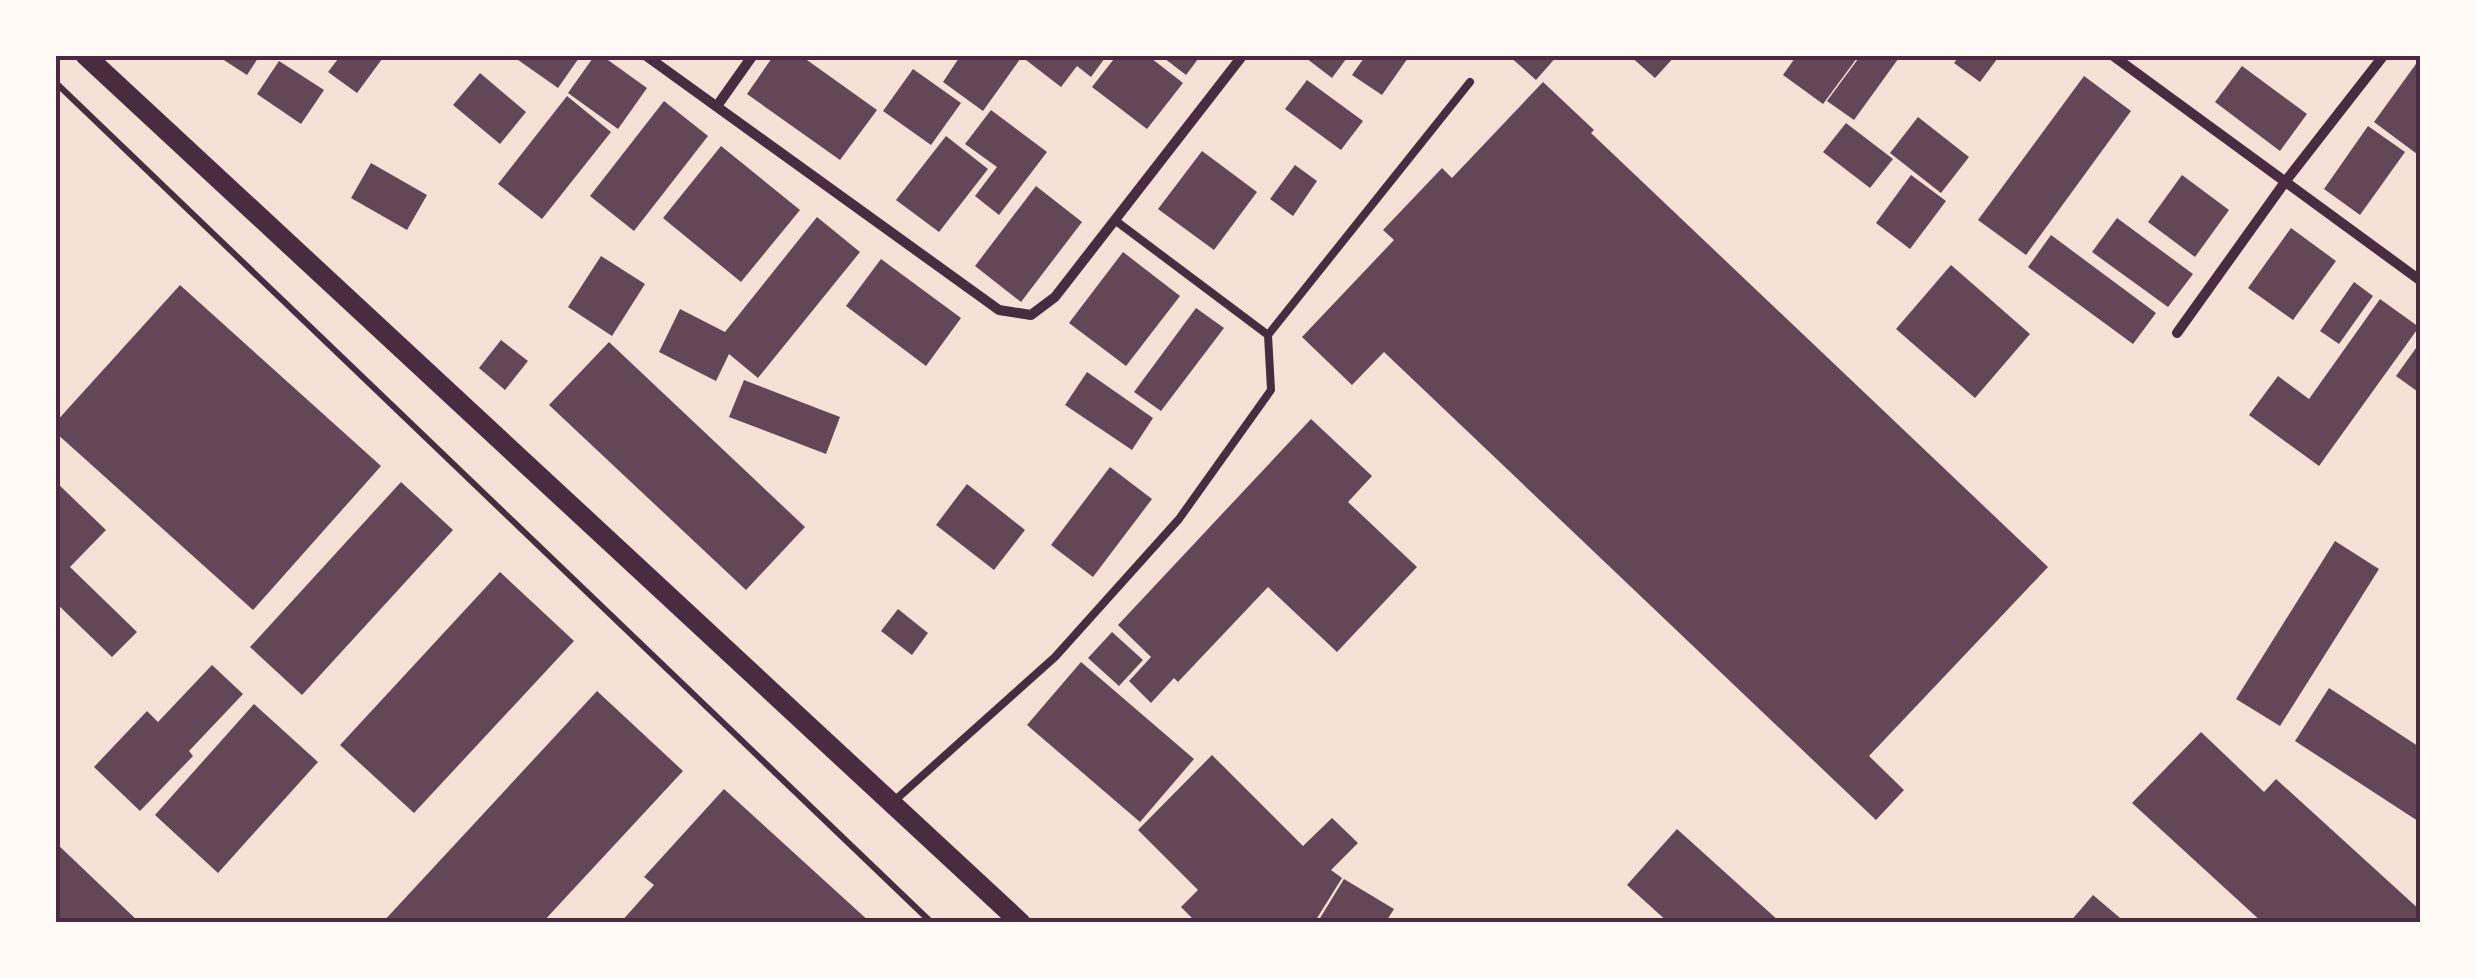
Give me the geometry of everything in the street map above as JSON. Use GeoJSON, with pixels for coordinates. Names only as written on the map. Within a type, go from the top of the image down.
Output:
{"type":"FeatureCollection","features":[{"type":"Feature","properties":{"kind":"main road"},"geometry":{"type":"LineString","coordinates":[[85,55],[1022,923]]}},
{"type":"Feature","properties":{"kind":"street"},"geometry":{"type":"LineString","coordinates":[[645,55],[999,310],[1031,315],[1055,298],[1244,55]]}},
{"type":"Feature","properties":{"kind":"street"},"geometry":{"type":"LineString","coordinates":[[717,106],[753,55]]}},
{"type":"Feature","properties":{"kind":"street"},"geometry":{"type":"LineString","coordinates":[[2112,55],[2421,281]]}},
{"type":"Feature","properties":{"kind":"street"},"geometry":{"type":"LineString","coordinates":[[2177,334],[2285,182],[2384,55]]}},
{"type":"Feature","properties":{"kind":"lane"},"geometry":{"type":"LineString","coordinates":[[893,802],[1055,657],[1180,519],[1271,390],[1268,335],[1470,82]]}},
{"type":"Feature","properties":{"kind":"lane"},"geometry":{"type":"LineString","coordinates":[[1116,221],[1268,335]]}},
{"type":"Feature","properties":{"kind":"path"},"geometry":{"type":"LineString","coordinates":[[55,82],[932,923]]}},
{"type":"Feature","properties":{"kind":"building"},"geometry":{"type":"Polygon","coordinates":[[[216,55],[260,55],[247,75],[216,55]]]}},
{"type":"Feature","properties":{"kind":"building"},"geometry":{"type":"Polygon","coordinates":[[[341,55],[385,55],[357,93],[328,72],[341,55]]]}},
{"type":"Feature","properties":{"kind":"building"},"geometry":{"type":"Polygon","coordinates":[[[511,55],[581,55],[558,88],[511,55]]]}},
{"type":"Feature","properties":{"kind":"building"},"geometry":{"type":"Polygon","coordinates":[[[595,55],[601,55],[647,88],[618,129],[568,93],[595,55]]]}},
{"type":"Feature","properties":{"kind":"building"},"geometry":{"type":"Polygon","coordinates":[[[774,55],[800,55],[877,110],[840,160],[747,94],[774,55]]]}},
{"type":"Feature","properties":{"kind":"building"},"geometry":{"type":"Polygon","coordinates":[[[961,55],[1023,55],[983,111],[943,82],[961,55]]]}},
{"type":"Feature","properties":{"kind":"building"},"geometry":{"type":"Polygon","coordinates":[[[1030,55],[1107,55],[1091,77],[1077,66],[1061,87],[1026,60],[1030,55]]]}},
{"type":"Feature","properties":{"kind":"building"},"geometry":{"type":"Polygon","coordinates":[[[1117,55],[1147,55],[1183,83],[1147,129],[1092,87],[1117,55]]]}},
{"type":"Feature","properties":{"kind":"building"},"geometry":{"type":"Polygon","coordinates":[[[1160,55],[1201,55],[1186,75],[1160,55]]]}},
{"type":"Feature","properties":{"kind":"building"},"geometry":{"type":"Polygon","coordinates":[[[1302,55],[1349,55],[1332,78],[1302,55]]]}},
{"type":"Feature","properties":{"kind":"building"},"geometry":{"type":"Polygon","coordinates":[[[1366,55],[1410,55],[1382,95],[1352,75],[1366,55]]]}},
{"type":"Feature","properties":{"kind":"building"},"geometry":{"type":"Polygon","coordinates":[[[1508,55],[1558,55],[1536,80],[1508,55]]]}},
{"type":"Feature","properties":{"kind":"building"},"geometry":{"type":"Polygon","coordinates":[[[1629,55],[1676,55],[1655,78],[1629,55]]]}},
{"type":"Feature","properties":{"kind":"building"},"geometry":{"type":"Polygon","coordinates":[[[1797,55],[1857,58],[1823,104],[1783,75],[1797,55]]]}},
{"type":"Feature","properties":{"kind":"building"},"geometry":{"type":"Polygon","coordinates":[[[1861,55],[1901,55],[1854,120],[1827,101],[1861,55]]]}},
{"type":"Feature","properties":{"kind":"building"},"geometry":{"type":"Polygon","coordinates":[[[1960,55],[2000,55],[1980,82],[1954,63],[1960,55]]]}},
{"type":"Feature","properties":{"kind":"building"},"geometry":{"type":"Polygon","coordinates":[[[2421,57],[2421,157],[2374,122],[2421,57]]]}},
{"type":"Feature","properties":{"kind":"building"},"geometry":{"type":"Polygon","coordinates":[[[279,61],[324,90],[301,124],[257,94],[279,61]]]}},
{"type":"Feature","properties":{"kind":"building"},"geometry":{"type":"Polygon","coordinates":[[[2242,66],[2307,114],[2280,151],[2215,102],[2242,66]]]}},
{"type":"Feature","properties":{"kind":"building"},"geometry":{"type":"Polygon","coordinates":[[[913,69],[961,103],[931,145],[883,111],[913,69]]]}},
{"type":"Feature","properties":{"kind":"building"},"geometry":{"type":"Polygon","coordinates":[[[480,73],[526,112],[500,144],[453,105],[480,73]]]}},
{"type":"Feature","properties":{"kind":"building"},"geometry":{"type":"Polygon","coordinates":[[[2084,76],[2131,111],[2026,255],[1978,220],[2084,76]]]}},
{"type":"Feature","properties":{"kind":"building"},"geometry":{"type":"Polygon","coordinates":[[[1307,80],[1363,121],[1341,150],[1285,109],[1307,80]]]}},
{"type":"Feature","properties":{"kind":"building"},"geometry":{"type":"Polygon","coordinates":[[[1543,82],[1594,130],[1591,133],[2048,567],[1869,756],[1904,790],[1876,820],[1384,352],[1352,385],[1302,337],[1394,240],[1383,230],[1442,168],[1452,178],[1543,82]]]}},
{"type":"Feature","properties":{"kind":"building"},"geometry":{"type":"Polygon","coordinates":[[[567,96],[611,132],[542,219],[498,184],[567,96]]]}},
{"type":"Feature","properties":{"kind":"building"},"geometry":{"type":"Polygon","coordinates":[[[664,101],[708,136],[634,231],[590,196],[664,101]]]}},
{"type":"Feature","properties":{"kind":"building"},"geometry":{"type":"Polygon","coordinates":[[[991,110],[1047,152],[999,215],[975,196],[997,167],[965,144],[991,110]]]}},
{"type":"Feature","properties":{"kind":"building"},"geometry":{"type":"Polygon","coordinates":[[[1918,117],[1969,157],[1941,193],[1890,153],[1918,117]]]}},
{"type":"Feature","properties":{"kind":"building"},"geometry":{"type":"Polygon","coordinates":[[[1846,123],[1893,159],[1870,188],[1823,152],[1846,123]]]}},
{"type":"Feature","properties":{"kind":"building"},"geometry":{"type":"Polygon","coordinates":[[[2368,126],[2405,152],[2360,215],[2324,189],[2368,126]]]}},
{"type":"Feature","properties":{"kind":"building"},"geometry":{"type":"Polygon","coordinates":[[[946,136],[988,169],[939,232],[896,200],[946,136]]]}},
{"type":"Feature","properties":{"kind":"building"},"geometry":{"type":"Polygon","coordinates":[[[721,146],[800,210],[741,282],[663,218],[721,146]]]}},
{"type":"Feature","properties":{"kind":"building"},"geometry":{"type":"Polygon","coordinates":[[[1202,151],[1257,192],[1214,250],[1158,209],[1202,151]]]}},
{"type":"Feature","properties":{"kind":"building"},"geometry":{"type":"Polygon","coordinates":[[[371,163],[427,195],[407,230],[351,198],[371,163]]]}},
{"type":"Feature","properties":{"kind":"building"},"geometry":{"type":"Polygon","coordinates":[[[1295,165],[1317,181],[1293,216],[1270,199],[1295,165]]]}},
{"type":"Feature","properties":{"kind":"building"},"geometry":{"type":"Polygon","coordinates":[[[1911,175],[1946,201],[1910,249],[1876,223],[1911,175]]]}},
{"type":"Feature","properties":{"kind":"building"},"geometry":{"type":"Polygon","coordinates":[[[2182,175],[2229,210],[2195,257],[2148,222],[2182,175]]]}},
{"type":"Feature","properties":{"kind":"building"},"geometry":{"type":"Polygon","coordinates":[[[1036,186],[1082,222],[1021,302],[975,266],[1036,186]]]}},
{"type":"Feature","properties":{"kind":"building"},"geometry":{"type":"Polygon","coordinates":[[[817,217],[860,252],[758,378],[729,354],[716,381],[659,352],[680,309],[725,332],[817,217]]]}},
{"type":"Feature","properties":{"kind":"building"},"geometry":{"type":"Polygon","coordinates":[[[2117,218],[2193,274],[2168,307],[2092,252],[2117,218]]]}},
{"type":"Feature","properties":{"kind":"building"},"geometry":{"type":"Polygon","coordinates":[[[2291,228],[2336,261],[2293,320],[2248,288],[2291,228]]]}},
{"type":"Feature","properties":{"kind":"building"},"geometry":{"type":"Polygon","coordinates":[[[2051,235],[2156,313],[2133,344],[2028,267],[2051,235]]]}},
{"type":"Feature","properties":{"kind":"building"},"geometry":{"type":"Polygon","coordinates":[[[1123,252],[1180,296],[1126,366],[1069,323],[1123,252]]]}},
{"type":"Feature","properties":{"kind":"building"},"geometry":{"type":"Polygon","coordinates":[[[601,256],[645,284],[612,336],[568,307],[601,256]]]}},
{"type":"Feature","properties":{"kind":"building"},"geometry":{"type":"Polygon","coordinates":[[[881,259],[961,318],[926,366],[846,306],[881,259]]]}},
{"type":"Feature","properties":{"kind":"building"},"geometry":{"type":"Polygon","coordinates":[[[1951,265],[2030,334],[1975,398],[1896,329],[1951,265]]]}},
{"type":"Feature","properties":{"kind":"building"},"geometry":{"type":"Polygon","coordinates":[[[2354,282],[2373,296],[2339,344],[2320,331],[2354,282]]]}},
{"type":"Feature","properties":{"kind":"building"},"geometry":{"type":"Polygon","coordinates":[[[180,285],[381,466],[253,610],[55,432],[55,423],[180,285]]]}},
{"type":"Feature","properties":{"kind":"building"},"geometry":{"type":"Polygon","coordinates":[[[2380,299],[2419,327],[2319,466],[2249,415],[2278,376],[2309,399],[2380,299]]]}},
{"type":"Feature","properties":{"kind":"building"},"geometry":{"type":"Polygon","coordinates":[[[1196,308],[1224,328],[1161,411],[1134,392],[1196,308]]]}},
{"type":"Feature","properties":{"kind":"building"},"geometry":{"type":"Polygon","coordinates":[[[501,340],[528,361],[505,390],[479,368],[501,340]]]}},
{"type":"Feature","properties":{"kind":"building"},"geometry":{"type":"Polygon","coordinates":[[[2421,341],[2421,394],[2396,376],[2421,341]]]}},
{"type":"Feature","properties":{"kind":"building"},"geometry":{"type":"Polygon","coordinates":[[[609,342],[805,527],[746,590],[549,405],[609,342]]]}},
{"type":"Feature","properties":{"kind":"building"},"geometry":{"type":"Polygon","coordinates":[[[1087,372],[1153,418],[1132,450],[1065,405],[1087,372]]]}},
{"type":"Feature","properties":{"kind":"building"},"geometry":{"type":"Polygon","coordinates":[[[744,380],[840,417],[826,454],[729,417],[744,380]]]}},
{"type":"Feature","properties":{"kind":"building"},"geometry":{"type":"Polygon","coordinates":[[[1311,419],[1372,476],[1348,502],[1417,567],[1337,652],[1268,587],[1178,682],[1174,678],[1151,703],[1129,681],[1151,657],[1118,625],[1311,419]]]}},
{"type":"Feature","properties":{"kind":"building"},"geometry":{"type":"Polygon","coordinates":[[[1110,467],[1152,499],[1093,577],[1051,545],[1110,467]]]}},
{"type":"Feature","properties":{"kind":"building"},"geometry":{"type":"Polygon","coordinates":[[[55,481],[106,530],[70,567],[137,632],[112,657],[55,602],[55,481]]]}},
{"type":"Feature","properties":{"kind":"building"},"geometry":{"type":"Polygon","coordinates":[[[401,482],[453,530],[302,695],[250,647],[401,482]]]}},
{"type":"Feature","properties":{"kind":"building"},"geometry":{"type":"Polygon","coordinates":[[[967,484],[1025,530],[994,570],[936,525],[967,484]]]}},
{"type":"Feature","properties":{"kind":"building"},"geometry":{"type":"Polygon","coordinates":[[[2335,541],[2379,569],[2280,726],[2236,699],[2335,541]]]}},
{"type":"Feature","properties":{"kind":"building"},"geometry":{"type":"Polygon","coordinates":[[[500,572],[574,641],[414,813],[340,745],[500,572]]]}},
{"type":"Feature","properties":{"kind":"building"},"geometry":{"type":"Polygon","coordinates":[[[898,609],[928,633],[912,655],[881,631],[898,609]]]}},
{"type":"Feature","properties":{"kind":"building"},"geometry":{"type":"Polygon","coordinates":[[[1112,632],[1143,660],[1119,686],[1088,658],[1112,632]]]}},
{"type":"Feature","properties":{"kind":"building"},"geometry":{"type":"Polygon","coordinates":[[[1081,662],[1194,759],[1140,822],[1027,725],[1081,662]]]}},
{"type":"Feature","properties":{"kind":"building"},"geometry":{"type":"Polygon","coordinates":[[[212,665],[243,694],[189,751],[193,756],[140,811],[94,767],[147,711],[158,722],[212,665]]]}},
{"type":"Feature","properties":{"kind":"building"},"geometry":{"type":"Polygon","coordinates":[[[2329,688],[2421,748],[2421,823],[2295,741],[2329,688]]]}},
{"type":"Feature","properties":{"kind":"building"},"geometry":{"type":"Polygon","coordinates":[[[597,691],[683,771],[542,923],[382,923],[597,691]]]}},
{"type":"Feature","properties":{"kind":"building"},"geometry":{"type":"Polygon","coordinates":[[[254,704],[318,762],[218,873],[155,815],[254,704]]]}},
{"type":"Feature","properties":{"kind":"building"},"geometry":{"type":"Polygon","coordinates":[[[2201,732],[2264,792],[2276,779],[2421,911],[2421,923],[2263,923],[2132,803],[2201,732]]]}},
{"type":"Feature","properties":{"kind":"building"},"geometry":{"type":"Polygon","coordinates":[[[1212,755],[1303,846],[1332,818],[1358,843],[1331,870],[1342,878],[1314,923],[1197,923],[1181,907],[1198,890],[1138,830],[1212,755]]]}},
{"type":"Feature","properties":{"kind":"building"},"geometry":{"type":"Polygon","coordinates":[[[724,789],[871,923],[620,923],[654,885],[644,877],[724,789]]]}},
{"type":"Feature","properties":{"kind":"building"},"geometry":{"type":"Polygon","coordinates":[[[1677,829],[1781,923],[1669,923],[1627,885],[1677,829]]]}},
{"type":"Feature","properties":{"kind":"building"},"geometry":{"type":"Polygon","coordinates":[[[55,842],[140,923],[55,923],[55,842]]]}},
{"type":"Feature","properties":{"kind":"building"},"geometry":{"type":"Polygon","coordinates":[[[1344,879],[1394,909],[1385,923],[1317,923],[1344,879]]]}},
{"type":"Feature","properties":{"kind":"building"},"geometry":{"type":"Polygon","coordinates":[[[2093,895],[2126,923],[2069,923],[2093,895]]]}}]}
